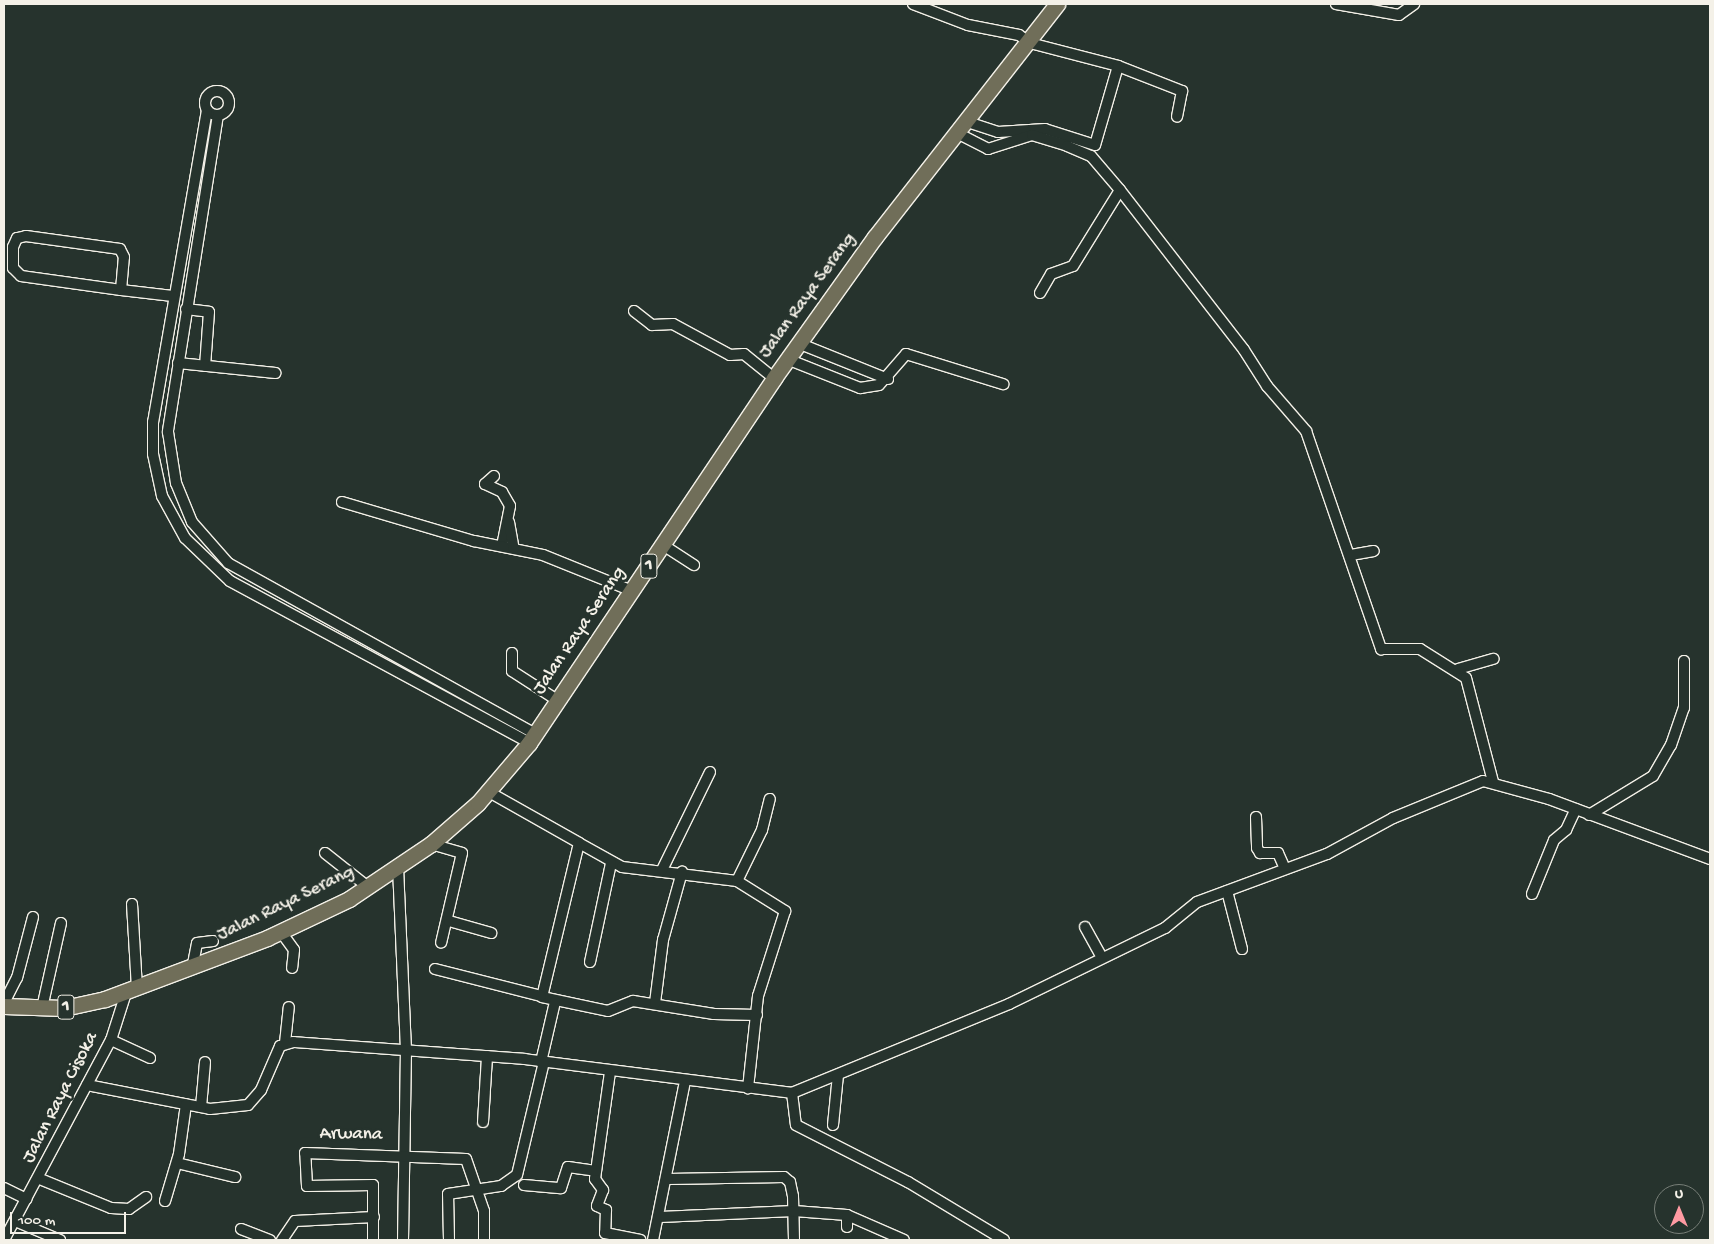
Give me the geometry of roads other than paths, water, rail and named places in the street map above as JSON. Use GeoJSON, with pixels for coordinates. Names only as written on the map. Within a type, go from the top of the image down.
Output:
{"type":"FeatureCollection","features":[{"type":"Feature","properties":{"kind":"highway","name":"Jalan Raya Serang"},"geometry":{"type":"LineString","coordinates":[[4,1005],[42,1008],[132,991],[192,969],[281,932],[368,888],[431,844],[489,792],[532,738],[787,358],[875,237],[1030,43],[1057,4]]}},
{"type":"Feature","properties":{"kind":"street"},"geometry":{"type":"LineString","coordinates":[[914,4],[968,25],[1019,35],[1030,43],[1118,66],[1182,91],[1177,117]]}},
{"type":"Feature","properties":{"kind":"street"},"geometry":{"type":"LineString","coordinates":[[1336,4],[1399,15],[1414,4]]}},
{"type":"Feature","properties":{"kind":"street"},"geometry":{"type":"LineString","coordinates":[[963,128],[998,132],[1045,129],[1095,145],[1118,66]]}},
{"type":"Feature","properties":{"kind":"street"},"geometry":{"type":"LineString","coordinates":[[223,92],[230,105],[218,115],[188,295],[168,432],[179,491],[192,522],[228,563],[532,738],[230,581],[185,538],[162,496],[153,454],[153,422],[207,110],[208,95],[223,92]]}},
{"type":"Feature","properties":{"kind":"street"},"geometry":{"type":"LineString","coordinates":[[207,110],[218,115]]}},
{"type":"Feature","properties":{"kind":"street"},"geometry":{"type":"LineString","coordinates":[[963,128],[988,149],[1032,135],[1091,156],[1120,190],[1244,350],[1266,386],[1306,431],[1351,555],[1381,650],[1420,649],[1458,669],[1469,685],[1493,782]]}},
{"type":"Feature","properties":{"kind":"street"},"geometry":{"type":"LineString","coordinates":[[1040,293],[1051,274],[1073,266],[1120,190]]}},
{"type":"Feature","properties":{"kind":"street"},"geometry":{"type":"LineString","coordinates":[[121,290],[120,249],[26,236],[18,238],[13,247],[13,268],[21,276],[121,290],[188,295]]}},
{"type":"Feature","properties":{"kind":"street"},"geometry":{"type":"LineString","coordinates":[[186,309],[209,312],[205,366]]}},
{"type":"Feature","properties":{"kind":"street"},"geometry":{"type":"LineString","coordinates":[[634,311],[652,325],[670,323],[730,355],[744,354],[774,378]]}},
{"type":"Feature","properties":{"kind":"street"},"geometry":{"type":"LineString","coordinates":[[798,343],[888,378]]}},
{"type":"Feature","properties":{"kind":"street"},"geometry":{"type":"LineString","coordinates":[[787,358],[860,388],[888,378],[904,356],[910,354],[1003,384]]}},
{"type":"Feature","properties":{"kind":"street"},"geometry":{"type":"LineString","coordinates":[[178,363],[275,372]]}},
{"type":"Feature","properties":{"kind":"street"},"geometry":{"type":"LineString","coordinates":[[494,476],[485,484],[507,498],[514,549]]}},
{"type":"Feature","properties":{"kind":"street"},"geometry":{"type":"LineString","coordinates":[[342,502],[502,546],[542,554],[632,591]]}},
{"type":"Feature","properties":{"kind":"street"},"geometry":{"type":"LineString","coordinates":[[502,546],[509,522]]}},
{"type":"Feature","properties":{"kind":"street"},"geometry":{"type":"LineString","coordinates":[[663,545],[694,565]]}},
{"type":"Feature","properties":{"kind":"street"},"geometry":{"type":"LineString","coordinates":[[1351,555],[1374,551]]}},
{"type":"Feature","properties":{"kind":"street"},"geometry":{"type":"LineString","coordinates":[[259,596],[267,584]]}},
{"type":"Feature","properties":{"kind":"street"},"geometry":{"type":"LineString","coordinates":[[512,653],[512,671],[557,700]]}},
{"type":"Feature","properties":{"kind":"street"},"geometry":{"type":"LineString","coordinates":[[1458,669],[1494,659]]}},
{"type":"Feature","properties":{"kind":"street"},"geometry":{"type":"LineString","coordinates":[[1590,815],[1653,776],[1671,745],[1684,708],[1684,661]]}},
{"type":"Feature","properties":{"kind":"street"},"geometry":{"type":"LineString","coordinates":[[662,870],[710,772]]}},
{"type":"Feature","properties":{"kind":"street"},"geometry":{"type":"LineString","coordinates":[[285,1043],[406,1049],[487,1056],[685,1082],[792,1093],[1009,1004],[1166,928],[1197,902],[1285,869],[1454,791],[1493,782],[1576,809],[1710,859]]}},
{"type":"Feature","properties":{"kind":"street"},"geometry":{"type":"LineString","coordinates":[[489,792],[579,843],[610,863],[737,881],[786,911],[763,978],[748,1088]]}},
{"type":"Feature","properties":{"kind":"street"},"geometry":{"type":"LineString","coordinates":[[737,881],[762,830],[770,799]]}},
{"type":"Feature","properties":{"kind":"street"},"geometry":{"type":"LineString","coordinates":[[1532,894],[1554,840],[1576,809]]}},
{"type":"Feature","properties":{"kind":"street"},"geometry":{"type":"LineString","coordinates":[[1256,817],[1256,848],[1260,853],[1278,853],[1285,869]]}},
{"type":"Feature","properties":{"kind":"street"},"geometry":{"type":"LineString","coordinates":[[541,996],[579,843]]}},
{"type":"Feature","properties":{"kind":"street"},"geometry":{"type":"LineString","coordinates":[[431,844],[462,853],[449,920],[443,926],[441,943]]}},
{"type":"Feature","properties":{"kind":"street"},"geometry":{"type":"LineString","coordinates":[[325,853],[368,888]]}},
{"type":"Feature","properties":{"kind":"street"},"geometry":{"type":"LineString","coordinates":[[590,962],[610,863]]}},
{"type":"Feature","properties":{"kind":"street"},"geometry":{"type":"LineString","coordinates":[[398,867],[406,1049],[403,1240]]}},
{"type":"Feature","properties":{"kind":"street"},"geometry":{"type":"LineString","coordinates":[[655,1003],[663,940],[682,872]]}},
{"type":"Feature","properties":{"kind":"street"},"geometry":{"type":"LineString","coordinates":[[1227,891],[1242,949]]}},
{"type":"Feature","properties":{"kind":"street"},"geometry":{"type":"LineString","coordinates":[[132,904],[132,991]]}},
{"type":"Feature","properties":{"kind":"street"},"geometry":{"type":"LineString","coordinates":[[4,1005],[17,978],[33,917]]}},
{"type":"Feature","properties":{"kind":"street"},"geometry":{"type":"LineString","coordinates":[[449,920],[491,933]]}},
{"type":"Feature","properties":{"kind":"street"},"geometry":{"type":"LineString","coordinates":[[42,1008],[61,923]]}},
{"type":"Feature","properties":{"kind":"street"},"geometry":{"type":"LineString","coordinates":[[1086,927],[1102,958]]}},
{"type":"Feature","properties":{"kind":"street"},"geometry":{"type":"LineString","coordinates":[[281,932],[294,950],[292,968]]}},
{"type":"Feature","properties":{"kind":"street"},"geometry":{"type":"LineString","coordinates":[[192,969],[197,943],[213,941]]}},
{"type":"Feature","properties":{"kind":"street"},"geometry":{"type":"LineString","coordinates":[[435,969],[541,996],[555,1002],[608,1011],[624,1002],[655,1003],[714,1014],[757,1015]]}},
{"type":"Feature","properties":{"kind":"street","name":"Jalan Raya Cisoka"},"geometry":{"type":"LineString","coordinates":[[4,1240],[40,1179],[111,1040],[132,991]]}},
{"type":"Feature","properties":{"kind":"street"},"geometry":{"type":"LineString","coordinates":[[449,1240],[448,1194],[475,1192],[501,1186],[517,1174],[555,1002]]}},
{"type":"Feature","properties":{"kind":"street"},"geometry":{"type":"LineString","coordinates":[[87,1085],[201,1107],[248,1105],[285,1043],[289,1006]]}},
{"type":"Feature","properties":{"kind":"street"},"geometry":{"type":"LineString","coordinates":[[111,1040],[150,1058]]}},
{"type":"Feature","properties":{"kind":"street"},"geometry":{"type":"LineString","coordinates":[[483,1122],[487,1056]]}},
{"type":"Feature","properties":{"kind":"street"},"geometry":{"type":"LineString","coordinates":[[201,1107],[205,1062]]}},
{"type":"Feature","properties":{"kind":"street"},"geometry":{"type":"LineString","coordinates":[[610,1072],[596,1171],[596,1186],[604,1190],[597,1206],[606,1210],[605,1233],[640,1240]]}},
{"type":"Feature","properties":{"kind":"street"},"geometry":{"type":"LineString","coordinates":[[832,1125],[838,1075]]}},
{"type":"Feature","properties":{"kind":"street"},"geometry":{"type":"LineString","coordinates":[[653,1240],[668,1179],[685,1082]]}},
{"type":"Feature","properties":{"kind":"street"},"geometry":{"type":"LineString","coordinates":[[792,1093],[796,1125],[908,1182],[1004,1240]]}},
{"type":"Feature","properties":{"kind":"street"},"geometry":{"type":"LineString","coordinates":[[165,1201],[177,1163],[186,1104]]}},
{"type":"Feature","properties":{"kind":"street","name":"Arwana"},"geometry":{"type":"LineString","coordinates":[[373,1240],[373,1185],[307,1186],[303,1156],[308,1151],[404,1153]]}},
{"type":"Feature","properties":{"kind":"street"},"geometry":{"type":"LineString","coordinates":[[404,1153],[466,1158],[475,1192],[484,1211],[484,1240]]}},
{"type":"Feature","properties":{"kind":"street"},"geometry":{"type":"LineString","coordinates":[[177,1163],[235,1177]]}},
{"type":"Feature","properties":{"kind":"street"},"geometry":{"type":"LineString","coordinates":[[524,1184],[561,1188],[568,1167],[596,1171]]}},
{"type":"Feature","properties":{"kind":"street"},"geometry":{"type":"LineString","coordinates":[[668,1179],[784,1177],[790,1182],[794,1211],[794,1240]]}},
{"type":"Feature","properties":{"kind":"street"},"geometry":{"type":"LineString","coordinates":[[40,1179],[112,1208],[129,1209],[146,1198]]}},
{"type":"Feature","properties":{"kind":"street"},"geometry":{"type":"LineString","coordinates":[[4,1188],[27,1199]]}},
{"type":"Feature","properties":{"kind":"street"},"geometry":{"type":"LineString","coordinates":[[660,1217],[794,1211],[847,1215],[901,1240]]}},
{"type":"Feature","properties":{"kind":"street"},"geometry":{"type":"LineString","coordinates":[[847,1215],[847,1227]]}},
{"type":"Feature","properties":{"kind":"street"},"geometry":{"type":"LineString","coordinates":[[282,1240],[295,1221],[374,1218]]}},
{"type":"Feature","properties":{"kind":"street"},"geometry":{"type":"LineString","coordinates":[[15,1221],[60,1240]]}},
{"type":"Feature","properties":{"kind":"street"},"geometry":{"type":"LineString","coordinates":[[241,1229],[270,1240]]}},
{"type":"Feature","properties":{"kind":"street"},"geometry":{"type":"LineString","coordinates":[[887,1240],[901,1240]]}}]}
